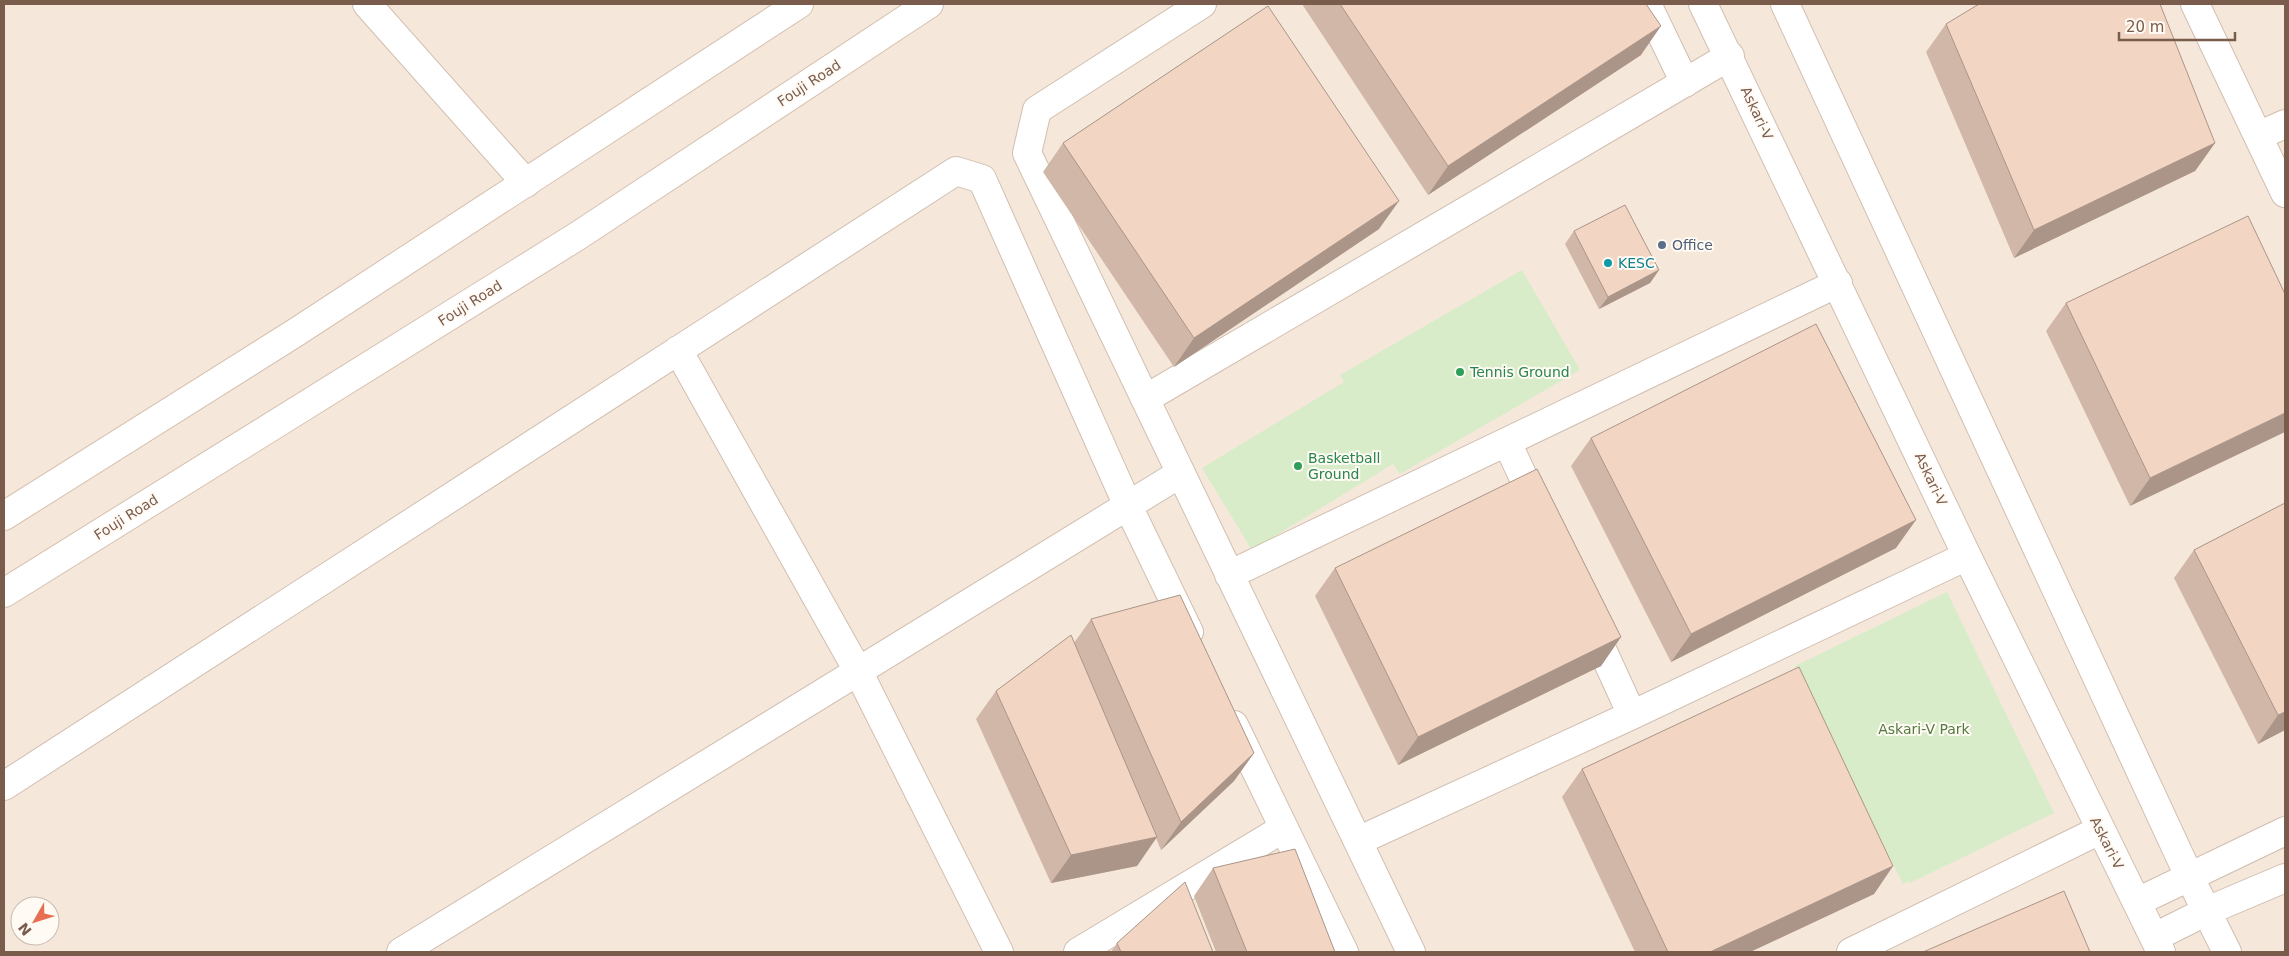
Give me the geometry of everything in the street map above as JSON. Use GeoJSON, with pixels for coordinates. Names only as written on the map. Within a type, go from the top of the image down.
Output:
{"type":"FeatureCollection","features":[{"type":"Feature","properties":{"kind":"street"},"geometry":{"type":"LineString","coordinates":[[367,4],[526,183]]}},
{"type":"Feature","properties":{"kind":"street"},"geometry":{"type":"LineString","coordinates":[[4,516],[298,332],[799,4]]}},
{"type":"Feature","properties":{"kind":"street","name":"Fouji Road"},"geometry":{"type":"LineString","coordinates":[[4,593],[576,237],[929,4]]}},
{"type":"Feature","properties":{"kind":"street"},"geometry":{"type":"LineString","coordinates":[[1202,4],[1037,110],[1027,153],[1411,952]]}},
{"type":"Feature","properties":{"kind":"street"},"geometry":{"type":"LineString","coordinates":[[1647,4],[1685,83]]}},
{"type":"Feature","properties":{"kind":"street"},"geometry":{"type":"LineString","coordinates":[[1785,4],[2189,876],[2227,952]]}},
{"type":"Feature","properties":{"kind":"street"},"geometry":{"type":"LineString","coordinates":[[2195,4],[2285,193]]}},
{"type":"Feature","properties":{"kind":"street","name":"Askari-V"},"geometry":{"type":"LineString","coordinates":[[1712,6],[1730,56],[1967,556],[2158,945]]}},
{"type":"Feature","properties":{"kind":"street"},"geometry":{"type":"LineString","coordinates":[[1145,399],[1730,56]]}},
{"type":"Feature","properties":{"kind":"street"},"geometry":{"type":"LineString","coordinates":[[2258,136],[2285,124]]}},
{"type":"Feature","properties":{"kind":"street"},"geometry":{"type":"LineString","coordinates":[[4,786],[956,170],[982,179],[1128,506],[1201,658]]}},
{"type":"Feature","properties":{"kind":"street"},"geometry":{"type":"LineString","coordinates":[[1229,575],[1838,283]]}},
{"type":"Feature","properties":{"kind":"street"},"geometry":{"type":"LineString","coordinates":[[678,350],[858,671],[999,952]]}},
{"type":"Feature","properties":{"kind":"street"},"geometry":{"type":"LineString","coordinates":[[1507,442],[1547,530]]}},
{"type":"Feature","properties":{"kind":"street"},"geometry":{"type":"LineString","coordinates":[[401,952],[1181,473]]}},
{"type":"Feature","properties":{"kind":"street"},"geometry":{"type":"LineString","coordinates":[[1358,841],[1632,715],[1967,556]]}},
{"type":"Feature","properties":{"kind":"street"},"geometry":{"type":"LineString","coordinates":[[1580,600],[1632,715]]}},
{"type":"Feature","properties":{"kind":"street"},"geometry":{"type":"LineString","coordinates":[[1223,703],[1344,952]]}},
{"type":"Feature","properties":{"kind":"street"},"geometry":{"type":"LineString","coordinates":[[1078,952],[1284,828]]}},
{"type":"Feature","properties":{"kind":"street"},"geometry":{"type":"LineString","coordinates":[[1851,952],[2100,830]]}},
{"type":"Feature","properties":{"kind":"street"},"geometry":{"type":"LineString","coordinates":[[2137,902],[2285,831]]}},
{"type":"Feature","properties":{"kind":"street"},"geometry":{"type":"LineString","coordinates":[[2158,945],[2207,911],[2285,878]]}},
{"type":"Feature","properties":{"kind":"shaded area"},"geometry":{"type":"Polygon","coordinates":[[[4,4],[2285,4],[2285,952],[4,952],[4,4]]]}},
{"type":"Feature","properties":{"kind":"green space","name":"Tennis Ground"},"geometry":{"type":"Polygon","coordinates":[[[1522,270],[1580,370],[1400,474],[1393,464],[1252,550],[1202,468],[1344,382],[1340,375],[1522,270]]]}},
{"type":"Feature","properties":{"kind":"green space","name":"Askari-V Park"},"geometry":{"type":"Polygon","coordinates":[[[1947,592],[2054,813],[1910,883],[1909,881],[1903,884],[1795,666],[1947,592]]]}},
{"type":"Feature","properties":{"kind":"building"},"geometry":{"type":"Polygon","coordinates":[[[1340,4],[1646,4],[1661,26],[1448,166],[1340,4]]]}},
{"type":"Feature","properties":{"kind":"building"},"geometry":{"type":"Polygon","coordinates":[[[1979,4],[2160,4],[2215,143],[2034,230],[1946,24],[1979,4]]]}},
{"type":"Feature","properties":{"kind":"building"},"geometry":{"type":"Polygon","coordinates":[[[1268,6],[1399,201],[1194,338],[1063,143],[1268,6]]]}},
{"type":"Feature","properties":{"kind":"building","name":"KESC"},"geometry":{"type":"Polygon","coordinates":[[[1625,205],[1659,270],[1608,297],[1574,231],[1625,205]]]}},
{"type":"Feature","properties":{"kind":"building"},"geometry":{"type":"Polygon","coordinates":[[[2248,216],[2285,294],[2285,413],[2150,478],[2066,303],[2248,216]]]}},
{"type":"Feature","properties":{"kind":"building"},"geometry":{"type":"Polygon","coordinates":[[[1816,324],[1916,520],[1691,634],[1591,438],[1816,324]]]}},
{"type":"Feature","properties":{"kind":"building"},"geometry":{"type":"Polygon","coordinates":[[[1537,469],[1621,637],[1418,737],[1335,568],[1537,469]]]}},
{"type":"Feature","properties":{"kind":"building"},"geometry":{"type":"Polygon","coordinates":[[[2285,503],[2285,712],[2278,715],[2194,550],[2285,503]]]}},
{"type":"Feature","properties":{"kind":"building"},"geometry":{"type":"Polygon","coordinates":[[[1180,595],[1254,753],[1181,822],[1091,619],[1180,595]]]}},
{"type":"Feature","properties":{"kind":"building"},"geometry":{"type":"Polygon","coordinates":[[[1071,635],[1157,837],[1071,855],[996,691],[1071,635]]]}},
{"type":"Feature","properties":{"kind":"building"},"geometry":{"type":"Polygon","coordinates":[[[1799,667],[1893,866],[1710,952],[1668,952],[1582,769],[1799,667]]]}},
{"type":"Feature","properties":{"kind":"building"},"geometry":{"type":"Polygon","coordinates":[[[1295,849],[1335,952],[1247,952],[1213,868],[1295,849]]]}},
{"type":"Feature","properties":{"kind":"building"},"geometry":{"type":"Polygon","coordinates":[[[1185,882],[1213,952],[1121,952],[1117,943],[1185,882]]]}},
{"type":"Feature","properties":{"kind":"building"},"geometry":{"type":"Polygon","coordinates":[[[2064,891],[2090,952],[1923,952],[2064,891]]]}},
{"type":"Feature","properties":{"kind":"place","name":"Office"},"geometry":{"type":"Point","coordinates":[1662,245]}},
{"type":"Feature","properties":{"kind":"place","name":"KESC"},"geometry":{"type":"Point","coordinates":[1608,263]}},
{"type":"Feature","properties":{"kind":"place","name":"Tennis Ground"},"geometry":{"type":"Point","coordinates":[1460,372]}},
{"type":"Feature","properties":{"kind":"place","name":"Basketball Ground"},"geometry":{"type":"Point","coordinates":[1298,466]}}]}
